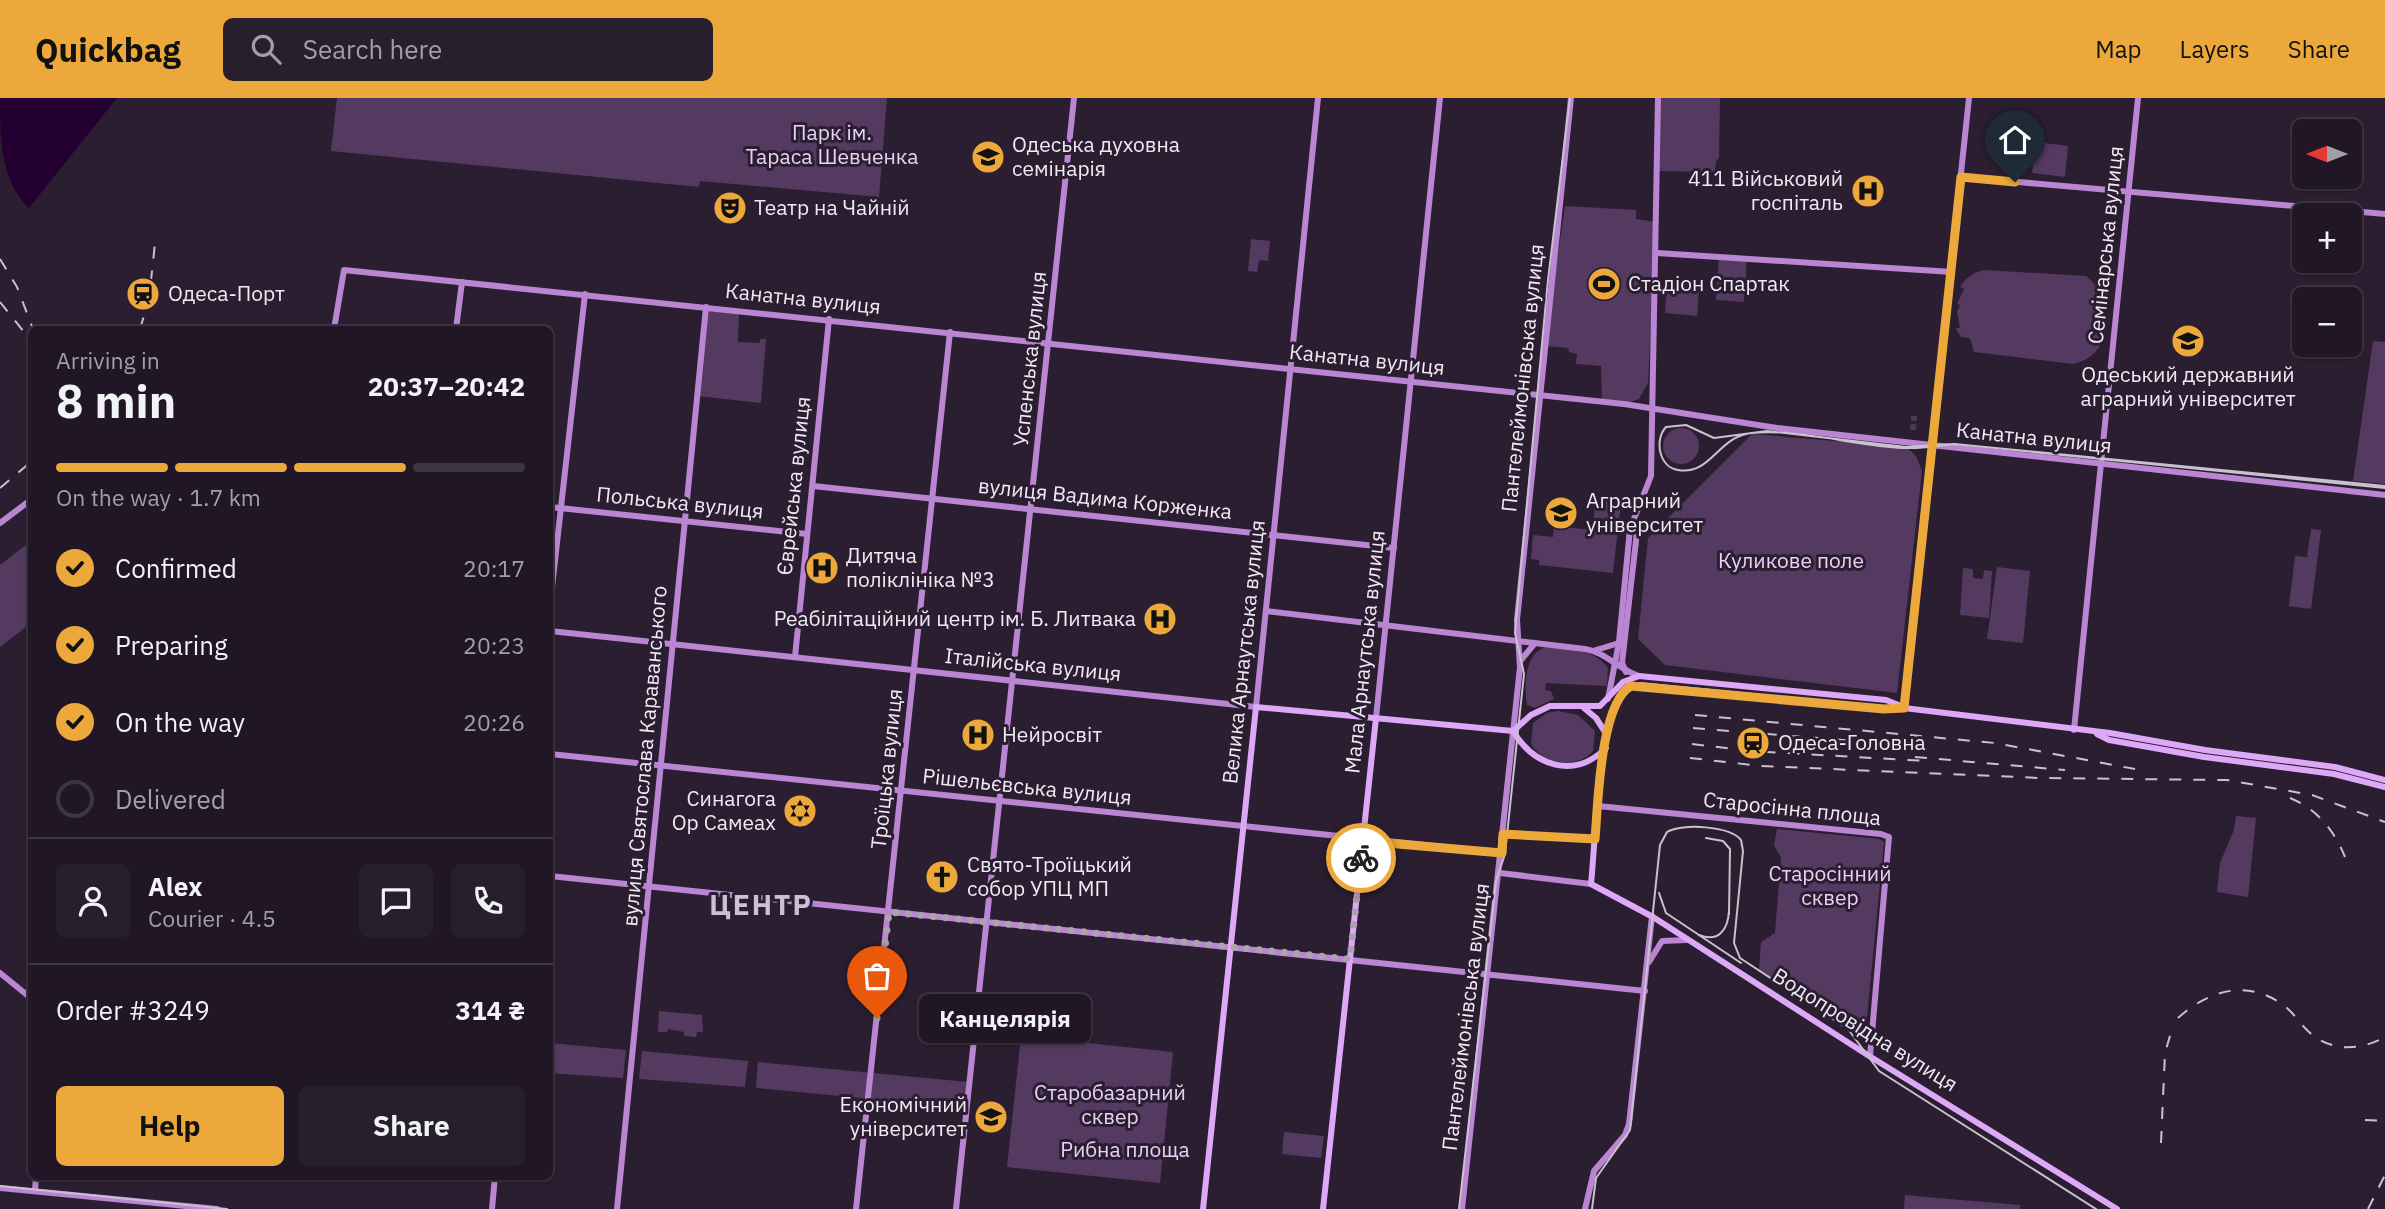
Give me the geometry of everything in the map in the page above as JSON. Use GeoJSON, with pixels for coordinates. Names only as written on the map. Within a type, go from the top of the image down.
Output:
{"type":"FeatureCollection","features":[{"type":"Feature","properties":{"kind":"main road","name":"Успенська вулиця"},"geometry":{"type":"LineString","coordinates":[[956,1209],[1074,98]]}},
{"type":"Feature","properties":{"kind":"main road","name":"Велика Арнаутська вулиця"},"geometry":{"type":"LineString","coordinates":[[1203,1209],[1318,98]]}},
{"type":"Feature","properties":{"kind":"main road","name":"Мала Арнаутська вулиця"},"geometry":{"type":"LineString","coordinates":[[1322,1209],[1440,98]]}},
{"type":"Feature","properties":{"kind":"main road","name":"Пантелеймонівська вулиця"},"geometry":{"type":"LineString","coordinates":[[1462,1209],[1502,853],[1520,661],[1517,620],[1571,98]]}},
{"type":"Feature","properties":{"kind":"main road"},"geometry":{"type":"LineString","coordinates":[[1626,673],[1622,663],[1622,641],[1634,518],[1651,476],[1658,98]]}},
{"type":"Feature","properties":{"kind":"main road"},"geometry":{"type":"LineString","coordinates":[[1904,708],[1969,98]]}},
{"type":"Feature","properties":{"kind":"main road","name":"Семінарська вулиця"},"geometry":{"type":"LineString","coordinates":[[2074,730],[2138,98]]}},
{"type":"Feature","properties":{"kind":"main road"},"geometry":{"type":"LineString","coordinates":[[1961,177],[2385,214]]}},
{"type":"Feature","properties":{"kind":"main road"},"geometry":{"type":"LineString","coordinates":[[1657,253],[1952,272]]}},
{"type":"Feature","properties":{"kind":"main road","name":"Канатна вулиця"},"geometry":{"type":"LineString","coordinates":[[335,326],[344,270],[829,318],[1624,404],[1652,411],[2385,495]]}},
{"type":"Feature","properties":{"kind":"main road"},"geometry":{"type":"LineString","coordinates":[[456,326],[462,282]]}},
{"type":"Feature","properties":{"kind":"main road"},"geometry":{"type":"LineString","coordinates":[[553,576],[585,294]]}},
{"type":"Feature","properties":{"kind":"main road","name":"вулиця Святослава Караванського"},"geometry":{"type":"LineString","coordinates":[[617,1209],[663,765],[706,307]]}},
{"type":"Feature","properties":{"kind":"main road","name":"Єврейська вулиця"},"geometry":{"type":"LineString","coordinates":[[795,657],[829,318]]}},
{"type":"Feature","properties":{"kind":"main road","name":"Троїцька вулиця"},"geometry":{"type":"LineString","coordinates":[[856,1209],[950,332]]}},
{"type":"Feature","properties":{"kind":"main road","name":"вулиця Вадима Корженка"},"geometry":{"type":"LineString","coordinates":[[813,486],[1394,548]]}},
{"type":"Feature","properties":{"kind":"main road"},"geometry":{"type":"LineString","coordinates":[[0,523],[28,502]]}},
{"type":"Feature","properties":{"kind":"main road","name":"Польська вулиця"},"geometry":{"type":"LineString","coordinates":[[553,507],[807,534]]}},
{"type":"Feature","properties":{"kind":"main road"},"geometry":{"type":"LineString","coordinates":[[1266,611],[1594,650],[1604,650],[1622,641]]}},
{"type":"Feature","properties":{"kind":"main road","name":"Італійська вулиця"},"geometry":{"type":"LineString","coordinates":[[553,631],[1256,707],[1513,731]]}},
{"type":"Feature","properties":{"kind":"main road"},"geometry":{"type":"LineString","coordinates":[[1608,700],[1614,664],[1622,641]]}},
{"type":"Feature","properties":{"kind":"main road"},"geometry":{"type":"LineString","coordinates":[[1520,661],[1535,643]]}},
{"type":"Feature","properties":{"kind":"main road"},"geometry":{"type":"LineString","coordinates":[[1594,650],[1641,685]]}},
{"type":"Feature","properties":{"kind":"main road"},"geometry":{"type":"LineString","coordinates":[[1626,673],[1886,700],[1904,708]]}},
{"type":"Feature","properties":{"kind":"main road"},"geometry":{"type":"LineString","coordinates":[[1606,748],[1586,764],[1559,767],[1532,755],[1513,731],[1531,715],[1550,706],[1600,706],[1608,700],[1626,673]]}},
{"type":"Feature","properties":{"kind":"main road"},"geometry":{"type":"LineString","coordinates":[[1500,873],[1591,884],[1606,735],[1619,696],[1627,688],[1641,685],[1884,709],[1904,708],[2335,767],[2385,780]]}},
{"type":"Feature","properties":{"kind":"main road"},"geometry":{"type":"LineString","coordinates":[[1584,708],[1596,718],[1606,735]]}},
{"type":"Feature","properties":{"kind":"main road"},"geometry":{"type":"LineString","coordinates":[[2095,733],[2109,740],[2204,757],[2344,775],[2385,787]]}},
{"type":"Feature","properties":{"kind":"main road","name":"Рішельєвська вулиця"},"geometry":{"type":"LineString","coordinates":[[553,754],[1363,841],[1502,853]]}},
{"type":"Feature","properties":{"kind":"main road","name":"Старосінна площа"},"geometry":{"type":"LineString","coordinates":[[1598,806],[1881,834],[1889,837],[1870,1056]]}},
{"type":"Feature","properties":{"kind":"main road"},"geometry":{"type":"LineString","coordinates":[[1503,834],[1595,839]]}},
{"type":"Feature","properties":{"kind":"main road"},"geometry":{"type":"LineString","coordinates":[[553,876],[1645,991]]}},
{"type":"Feature","properties":{"kind":"main road","name":"Водопровідна вулиця"},"geometry":{"type":"LineString","coordinates":[[1591,884],[1652,916],[1870,1056],[2117,1209]]}},
{"type":"Feature","properties":{"kind":"main road"},"geometry":{"type":"LineString","coordinates":[[1587,1209],[1589,1187],[1598,1164],[1627,1129],[1652,916]]}},
{"type":"Feature","properties":{"kind":"main road"},"geometry":{"type":"LineString","coordinates":[[1647,964],[1662,941],[1687,940]]}},
{"type":"Feature","properties":{"kind":"main road"},"geometry":{"type":"LineString","coordinates":[[0,973],[28,996]]}},
{"type":"Feature","properties":{"kind":"main road"},"geometry":{"type":"LineString","coordinates":[[35,1190],[36,1180]]}},
{"type":"Feature","properties":{"kind":"main road"},"geometry":{"type":"LineString","coordinates":[[492,1209],[495,1180]]}},
{"type":"Feature","properties":{"kind":"main road"},"geometry":{"type":"LineString","coordinates":[[0,1188],[167,1207],[218,1209]]}},
{"type":"Feature","properties":{"kind":"green space","name":"Парк ім. Тараса Шевченка"},"geometry":{"type":"Polygon","coordinates":[[[337,98],[887,98],[879,197],[700,181],[699,187],[331,151],[337,98]]]}},
{"type":"Feature","properties":{"kind":"green space"},"geometry":{"type":"Polygon","coordinates":[[[1659,98],[1720,98],[1719,158],[1715,172],[1658,171],[1659,98]]]}},
{"type":"Feature","properties":{"kind":"green space"},"geometry":{"type":"Polygon","coordinates":[[[2036,142],[2068,146],[2065,177],[2032,173],[2036,142]]]}},
{"type":"Feature","properties":{"kind":"green space","name":"Стадіон Спартак"},"geometry":{"type":"Polygon","coordinates":[[[1565,206],[1636,210],[1636,219],[1656,222],[1648,383],[1639,399],[1624,404],[1602,402],[1601,366],[1576,364],[1577,354],[1569,352],[1568,348],[1545,346],[1565,206]]]}},
{"type":"Feature","properties":{"kind":"green space"},"geometry":{"type":"Polygon","coordinates":[[[1251,239],[1270,241],[1268,261],[1259,260],[1257,272],[1248,271],[1251,239]]]}},
{"type":"Feature","properties":{"kind":"green space"},"geometry":{"type":"Polygon","coordinates":[[[1719,257],[1747,258],[1744,302],[1716,300],[1719,257]]]}},
{"type":"Feature","properties":{"kind":"green space"},"geometry":{"type":"Polygon","coordinates":[[[1984,270],[2086,276],[2096,286],[2106,312],[2104,338],[2097,350],[2087,359],[2073,364],[1974,352],[1970,338],[1961,337],[1956,329],[1960,327],[1957,312],[1960,305],[1957,304],[1964,289],[1960,287],[1962,284],[1970,276],[1984,270]]]}},
{"type":"Feature","properties":{"kind":"green space"},"geometry":{"type":"Polygon","coordinates":[[[1667,288],[1699,291],[1697,316],[1665,313],[1667,288]]]}},
{"type":"Feature","properties":{"kind":"green space"},"geometry":{"type":"Polygon","coordinates":[[[706,307],[739,310],[738,342],[760,343],[760,339],[766,339],[761,403],[698,396],[706,307]]]}},
{"type":"Feature","properties":{"kind":"green space"},"geometry":{"type":"Polygon","coordinates":[[[2373,341],[2385,342],[2385,484],[2353,481],[2373,341]]]}},
{"type":"Feature","properties":{"kind":"green space"},"geometry":{"type":"Polygon","coordinates":[[[1681,428],[1694,433],[1699,446],[1694,459],[1681,464],[1668,459],[1663,446],[1668,433],[1681,428]]]}},
{"type":"Feature","properties":{"kind":"green space","name":"Куликове поле"},"geometry":{"type":"Polygon","coordinates":[[[1752,434],[1906,447],[1916,456],[1922,471],[1897,693],[1665,665],[1638,639],[1648,538],[1752,434]]]}},
{"type":"Feature","properties":{"kind":"green space"},"geometry":{"type":"Polygon","coordinates":[[[1596,499],[1621,502],[1613,573],[1539,565],[1539,560],[1531,559],[1533,535],[1553,537],[1554,526],[1592,530],[1596,499]]]}},
{"type":"Feature","properties":{"kind":"green space"},"geometry":{"type":"Polygon","coordinates":[[[2311,529],[2321,530],[2311,609],[2289,606],[2295,556],[2307,557],[2311,529]]]}},
{"type":"Feature","properties":{"kind":"green space"},"geometry":{"type":"Polygon","coordinates":[[[28,543],[28,625],[0,647],[0,565],[28,543]]]}},
{"type":"Feature","properties":{"kind":"green space"},"geometry":{"type":"Polygon","coordinates":[[[1997,567],[2030,571],[2023,643],[1987,639],[1997,567]]]}},
{"type":"Feature","properties":{"kind":"green space"},"geometry":{"type":"Polygon","coordinates":[[[1963,568],[1973,569],[1973,578],[1983,579],[1984,570],[1992,571],[1989,618],[1960,615],[1963,568]]]}},
{"type":"Feature","properties":{"kind":"green space"},"geometry":{"type":"Polygon","coordinates":[[[1546,647],[1588,653],[1602,661],[1608,668],[1607,686],[1546,683],[1545,690],[1551,691],[1554,699],[1535,708],[1527,705],[1527,671],[1533,656],[1546,647]]]}},
{"type":"Feature","properties":{"kind":"green space"},"geometry":{"type":"Polygon","coordinates":[[[1558,711],[1578,715],[1595,731],[1593,751],[1578,761],[1569,763],[1552,760],[1544,757],[1531,744],[1533,723],[1547,713],[1558,711]]]}},
{"type":"Feature","properties":{"kind":"green space"},"geometry":{"type":"Polygon","coordinates":[[[2236,816],[2256,818],[2248,897],[2217,892],[2220,863],[2234,830],[2236,816]]]}},
{"type":"Feature","properties":{"kind":"green space","name":"Старосінний сквер"},"geometry":{"type":"Polygon","coordinates":[[[1777,829],[1879,839],[1884,842],[1865,1037],[1856,1035],[1759,969],[1761,942],[1775,933],[1781,858],[1774,845],[1777,829]]]}},
{"type":"Feature","properties":{"kind":"green space"},"geometry":{"type":"Polygon","coordinates":[[[659,1011],[702,1015],[703,1032],[697,1032],[696,1037],[684,1036],[684,1032],[668,1029],[667,1032],[658,1032],[659,1011]]]}},
{"type":"Feature","properties":{"kind":"green space","name":"Старобазарний сквер"},"geometry":{"type":"Polygon","coordinates":[[[1021,1036],[1173,1052],[1160,1183],[1007,1167],[1021,1036]]]}},
{"type":"Feature","properties":{"kind":"green space"},"geometry":{"type":"Polygon","coordinates":[[[553,1043],[626,1050],[623,1078],[553,1073],[553,1043]]]}},
{"type":"Feature","properties":{"kind":"green space"},"geometry":{"type":"Polygon","coordinates":[[[642,1051],[748,1061],[745,1087],[639,1079],[642,1051]]]}},
{"type":"Feature","properties":{"kind":"green space"},"geometry":{"type":"Polygon","coordinates":[[[758,1062],[968,1082],[965,1108],[756,1088],[758,1062]]]}},
{"type":"Feature","properties":{"kind":"green space"},"geometry":{"type":"Polygon","coordinates":[[[1284,1132],[1324,1136],[1321,1158],[1282,1154],[1284,1132]]]}},
{"type":"Feature","properties":{"kind":"green space"},"geometry":{"type":"Polygon","coordinates":[[[1905,1195],[2020,1205],[2020,1209],[1904,1209],[1905,1195]]]}},
{"type":"Feature","properties":{"kind":"shaded area"},"geometry":{"type":"Polygon","coordinates":[[[0,98],[117,98],[29,208],[19,197],[7,172],[0,128],[0,98]]]}},
{"type":"Feature","properties":{"kind":"tunnel"},"geometry":{"type":"LineString","coordinates":[[1913,430],[1914,416]]}},
{"type":"Feature","properties":{"kind":"tram line"},"geometry":{"type":"LineString","coordinates":[[1459,1209],[1496,881],[1505,854],[1524,674],[1515,633],[1516,620],[1548,280],[1570,98]]}},
{"type":"Feature","properties":{"kind":"tram line"},"geometry":{"type":"LineString","coordinates":[[2385,486],[1954,444],[1906,447],[1767,431],[1714,438],[1686,425],[1666,427],[1660,439],[1663,459],[1666,464],[1678,470],[1698,467],[1740,436],[1770,432],[1888,447],[1919,448],[1949,444],[1955,444],[2385,488]]}},
{"type":"Feature","properties":{"kind":"tram line"},"geometry":{"type":"LineString","coordinates":[[1592,1209],[1596,1178],[1630,1130],[1660,845],[1667,832],[1683,827],[1717,829],[1741,840],[1743,851],[1734,943],[1740,958],[1848,1029],[1879,1071],[2096,1209]]}},
{"type":"Feature","properties":{"kind":"tram line"},"geometry":{"type":"LineString","coordinates":[[1706,838],[1723,841],[1730,849],[1729,914]]}},
{"type":"Feature","properties":{"kind":"tram line"},"geometry":{"type":"LineString","coordinates":[[1659,893],[1666,913],[1741,963]]}},
{"type":"Feature","properties":{"kind":"tram line"},"geometry":{"type":"LineString","coordinates":[[1699,935],[1712,937],[1721,933],[1727,923],[1729,911]]}},
{"type":"Feature","properties":{"kind":"tram line"},"geometry":{"type":"LineString","coordinates":[[0,1186],[227,1209]]}},
{"type":"Feature","properties":{"kind":"railway"},"geometry":{"type":"LineString","coordinates":[[141,326],[149,299],[155,243]]}},
{"type":"Feature","properties":{"kind":"railway"},"geometry":{"type":"LineString","coordinates":[[0,259],[17,287],[32,326]]}},
{"type":"Feature","properties":{"kind":"railway"},"geometry":{"type":"LineString","coordinates":[[0,302],[28,337]]}},
{"type":"Feature","properties":{"kind":"railway"},"geometry":{"type":"LineString","coordinates":[[0,488],[28,464]]}},
{"type":"Feature","properties":{"kind":"railway"},"geometry":{"type":"LineString","coordinates":[[1695,715],[1995,743],[2135,769]]}},
{"type":"Feature","properties":{"kind":"railway"},"geometry":{"type":"LineString","coordinates":[[1693,728],[1917,746]]}},
{"type":"Feature","properties":{"kind":"railway"},"geometry":{"type":"LineString","coordinates":[[1692,744],[1751,751],[1926,761]]}},
{"type":"Feature","properties":{"kind":"railway"},"geometry":{"type":"LineString","coordinates":[[1915,757],[2065,770]]}},
{"type":"Feature","properties":{"kind":"railway"},"geometry":{"type":"LineString","coordinates":[[1690,758],[1761,766],[2040,778],[2227,780],[2312,795],[2385,822]]}},
{"type":"Feature","properties":{"kind":"railway"},"geometry":{"type":"LineString","coordinates":[[2290,798],[2308,808],[2324,822],[2345,857]]}},
{"type":"Feature","properties":{"kind":"railway"},"geometry":{"type":"LineString","coordinates":[[2178,1018],[2190,1008],[2217,994],[2245,990],[2259,993],[2287,1008],[2309,1032],[2327,1043],[2356,1047],[2385,1037]]}},
{"type":"Feature","properties":{"kind":"railway"},"geometry":{"type":"LineString","coordinates":[[2161,1143],[2165,1053],[2172,1029]]}},
{"type":"Feature","properties":{"kind":"railway"},"geometry":{"type":"LineString","coordinates":[[2365,1120],[2385,1121]]}},
{"type":"Feature","properties":{"kind":"railway"},"geometry":{"type":"LineString","coordinates":[[2368,1209],[2385,1175]]}},
{"type":"Feature","properties":{"kind":"way so far"},"geometry":{"type":"LineString","coordinates":[[877,1018],[889,912],[1350,959],[1361,858]]}},
{"type":"Feature","properties":{"kind":"place","name":"Одеська духовна семінарія"},"geometry":{"type":"Point","coordinates":[988,157]}},
{"type":"Feature","properties":{"kind":"place","name":"411 Військовий госпіталь"},"geometry":{"type":"Point","coordinates":[1868,191]}},
{"type":"Feature","properties":{"kind":"place","name":"Театр на Чайній"},"geometry":{"type":"Point","coordinates":[730,208]}},
{"type":"Feature","properties":{"kind":"place","name":"Стадіон Спартак"},"geometry":{"type":"Point","coordinates":[1604,284]}},
{"type":"Feature","properties":{"kind":"place","name":"Одеса-Порт"},"geometry":{"type":"Point","coordinates":[143,294]}},
{"type":"Feature","properties":{"kind":"place","name":"Одеський державний аграрний університет"},"geometry":{"type":"Point","coordinates":[2188,341]}},
{"type":"Feature","properties":{"kind":"place","name":"Аграрний університет"},"geometry":{"type":"Point","coordinates":[1561,513]}},
{"type":"Feature","properties":{"kind":"place","name":"Дитяча поліклініка №3"},"geometry":{"type":"Point","coordinates":[822,568]}},
{"type":"Feature","properties":{"kind":"place","name":"Реабілітаційний центр ім. Б. Литвака"},"geometry":{"type":"Point","coordinates":[1160,619]}},
{"type":"Feature","properties":{"kind":"place","name":"Нейросвіт"},"geometry":{"type":"Point","coordinates":[978,735]}},
{"type":"Feature","properties":{"kind":"place","name":"Одеса-Головна"},"geometry":{"type":"Point","coordinates":[1753,743]}},
{"type":"Feature","properties":{"kind":"place","name":"Синагога Ор Самеах"},"geometry":{"type":"Point","coordinates":[800,811]}},
{"type":"Feature","properties":{"kind":"place","name":"Свято-Троїцький собор УПЦ МП"},"geometry":{"type":"Point","coordinates":[942,877]}},
{"type":"Feature","properties":{"kind":"place","name":"Канцелярія"},"geometry":{"type":"Point","coordinates":[877,1018]}},
{"type":"Feature","properties":{"kind":"place","name":"Економічний університет"},"geometry":{"type":"Point","coordinates":[991,1117]}},
{"type":"Feature","properties":{"kind":"district","name":"ЦЕНТР"},"geometry":{"type":"Point","coordinates":[761,905]}},
{"type":"Feature","properties":{"kind":"route"},"geometry":{"type":"LineString","coordinates":[[1361,858],[1363,841],[1502,853],[1503,834],[1595,839],[1606,735],[1619,696],[1631,686],[1884,709],[1904,708],[1961,177],[2015,182]]}},
{"type":"Feature","properties":{"kind":"park label","name":"Рибна площа"},"geometry":{"type":"Point","coordinates":[1125,1150]}}]}
